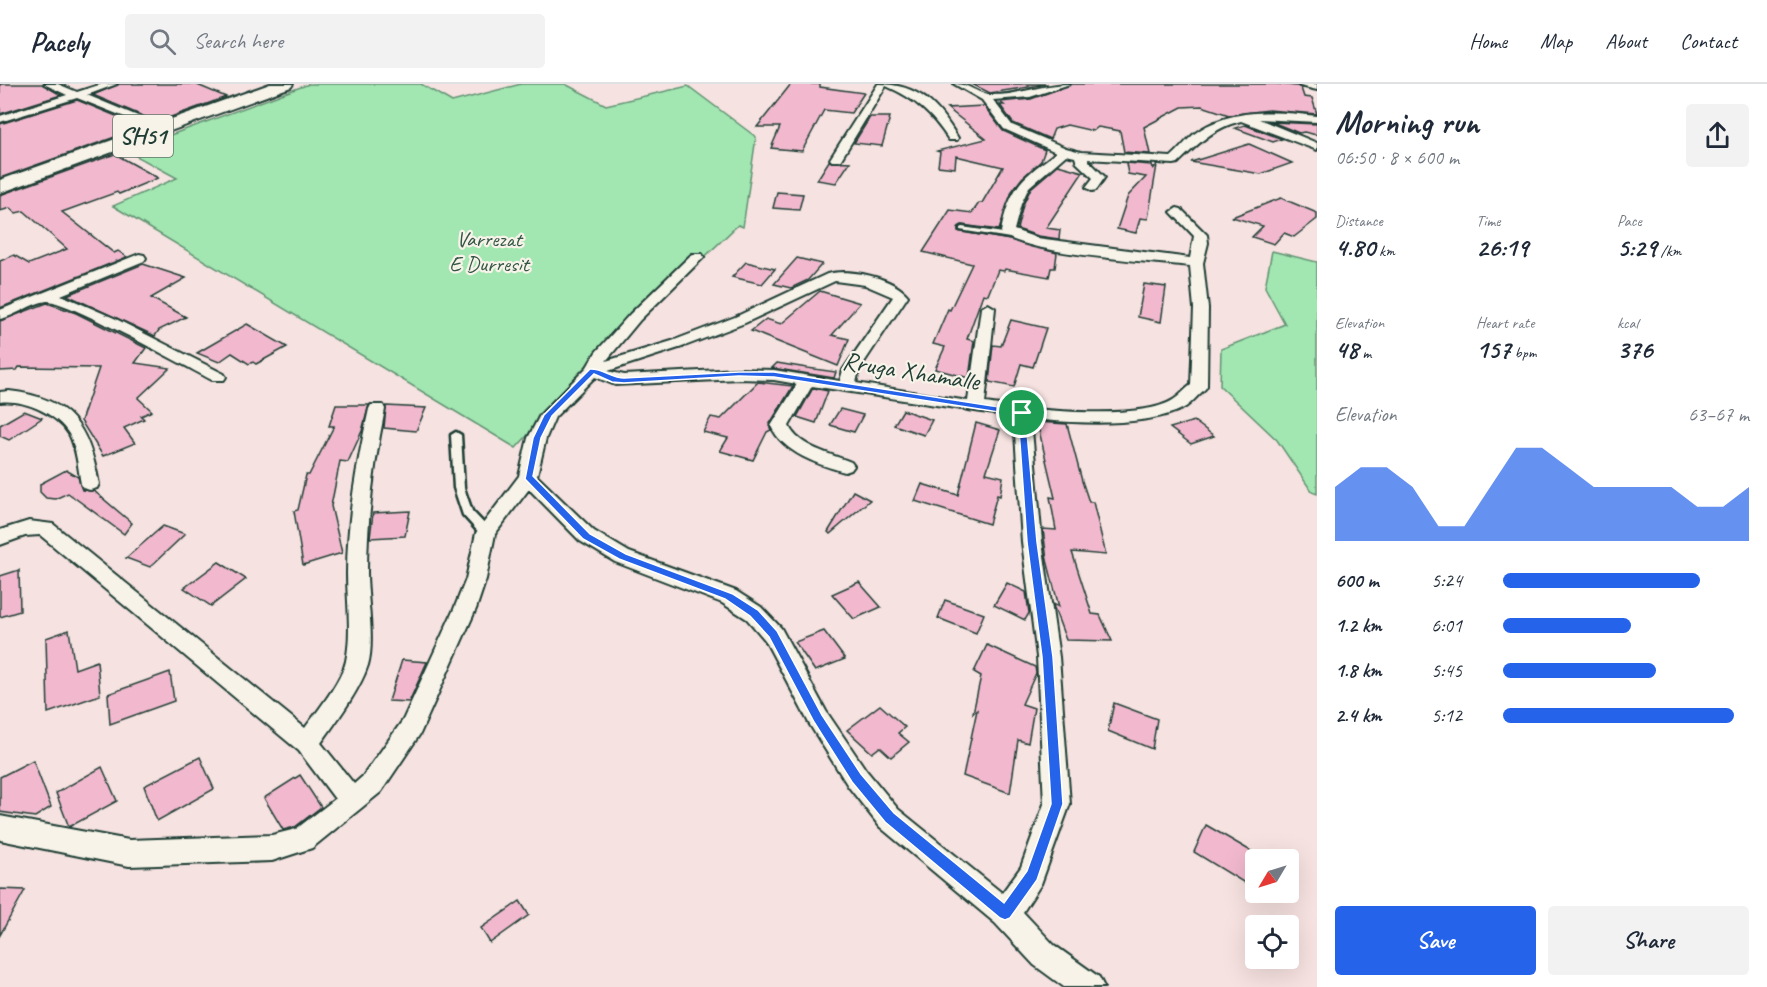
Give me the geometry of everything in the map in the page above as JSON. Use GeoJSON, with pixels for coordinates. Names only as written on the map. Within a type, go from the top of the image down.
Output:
{"type":"FeatureCollection","features":[{"type":"Feature","properties":{"kind":"main road","name":"SH51"},"geometry":{"type":"LineString","coordinates":[[0,187],[285,84]]}},
{"type":"Feature","properties":{"kind":"street"},"geometry":{"type":"LineString","coordinates":[[49,84],[164,129]]}},
{"type":"Feature","properties":{"kind":"street"},"geometry":{"type":"LineString","coordinates":[[0,119],[112,84]]}},
{"type":"Feature","properties":{"kind":"street"},"geometry":{"type":"LineString","coordinates":[[836,159],[882,84]]}},
{"type":"Feature","properties":{"kind":"street"},"geometry":{"type":"LineString","coordinates":[[889,84],[939,114],[953,138]]}},
{"type":"Feature","properties":{"kind":"street"},"geometry":{"type":"LineString","coordinates":[[958,84],[986,98],[1008,127],[1063,151],[1081,155],[1174,161],[1208,130],[1245,117],[1281,115],[1317,119]]}},
{"type":"Feature","properties":{"kind":"street"},"geometry":{"type":"LineString","coordinates":[[986,98],[1030,94],[1065,84]]}},
{"type":"Feature","properties":{"kind":"street"},"geometry":{"type":"LineString","coordinates":[[1303,84],[1317,87]]}},
{"type":"Feature","properties":{"kind":"street"},"geometry":{"type":"LineString","coordinates":[[0,112],[12,116]]}},
{"type":"Feature","properties":{"kind":"street"},"geometry":{"type":"LineString","coordinates":[[1245,117],[1317,147]]}},
{"type":"Feature","properties":{"kind":"street"},"geometry":{"type":"LineString","coordinates":[[1063,151],[1057,159],[1030,179],[1018,194],[1009,219],[1007,232],[1010,236],[1020,240],[1063,247],[1196,263],[1201,243],[1200,235],[1177,212]]}},
{"type":"Feature","properties":{"kind":"street"},"geometry":{"type":"LineString","coordinates":[[1081,155],[1082,161],[1099,177],[1092,187]]}},
{"type":"Feature","properties":{"kind":"street"},"geometry":{"type":"LineString","coordinates":[[0,828],[129,853],[272,848],[303,839],[352,801],[372,784],[412,727],[465,609],[476,579],[486,533],[528,477],[537,438],[548,415],[593,370],[602,355],[635,317],[697,257]]}},
{"type":"Feature","properties":{"kind":"street"},"geometry":{"type":"LineString","coordinates":[[0,315],[139,258]]}},
{"type":"Feature","properties":{"kind":"street","name":"Rruga Xhamalle"},"geometry":{"type":"LineString","coordinates":[[593,370],[615,380],[774,375],[1022,413],[1080,416],[1150,412],[1179,405],[1194,396],[1199,386],[1201,308],[1196,263]]}},
{"type":"Feature","properties":{"kind":"street"},"geometry":{"type":"LineString","coordinates":[[593,370],[677,344],[740,320],[832,278],[845,275],[892,289],[901,296],[901,300],[851,370],[847,386]]}},
{"type":"Feature","properties":{"kind":"street"},"geometry":{"type":"LineString","coordinates":[[45,296],[60,299],[109,321],[218,377]]}},
{"type":"Feature","properties":{"kind":"street"},"geometry":{"type":"LineString","coordinates":[[976,407],[988,308]]}},
{"type":"Feature","properties":{"kind":"street"},"geometry":{"type":"LineString","coordinates":[[807,381],[780,426],[782,434],[791,442],[845,466]]}},
{"type":"Feature","properties":{"kind":"street"},"geometry":{"type":"LineString","coordinates":[[0,397],[10,394],[22,396],[50,410],[76,430],[84,448],[90,484]]}},
{"type":"Feature","properties":{"kind":"street"},"geometry":{"type":"LineString","coordinates":[[307,744],[335,705],[357,664],[359,633],[357,572],[364,470],[377,409]]}},
{"type":"Feature","properties":{"kind":"street"},"geometry":{"type":"LineString","coordinates":[[1005,913],[1032,875],[1057,804],[1048,657],[1032,542],[1022,413]]}},
{"type":"Feature","properties":{"kind":"street"},"geometry":{"type":"LineString","coordinates":[[528,477],[587,536],[622,557],[729,597],[754,613],[773,634],[818,718],[856,778],[890,818],[1005,913],[1044,954],[1089,987]]}},
{"type":"Feature","properties":{"kind":"street"},"geometry":{"type":"LineString","coordinates":[[0,538],[26,528],[39,526],[46,529],[307,744],[352,801]]}},
{"type":"Feature","properties":{"kind":"lane"},"geometry":{"type":"LineString","coordinates":[[962,229],[1010,236]]}},
{"type":"Feature","properties":{"kind":"lane"},"geometry":{"type":"LineString","coordinates":[[456,435],[459,488],[467,512],[486,533]]}},
{"type":"Feature","properties":{"kind":"green space","name":"Varrezat E Durresit"},"geometry":{"type":"Polygon","coordinates":[[[309,84],[421,84],[452,102],[521,84],[565,84],[606,105],[688,86],[756,137],[743,227],[738,225],[589,368],[516,448],[113,206],[177,178],[127,151],[309,84]]]}},
{"type":"Feature","properties":{"kind":"green space"},"geometry":{"type":"Polygon","coordinates":[[[1272,251],[1317,262],[1317,494],[1312,492],[1277,440],[1220,386],[1221,349],[1285,324],[1265,287],[1272,251]]]}},
{"type":"Feature","properties":{"kind":"building"},"geometry":{"type":"Polygon","coordinates":[[[0,84],[42,84],[61,95],[0,114],[0,84]]]}},
{"type":"Feature","properties":{"kind":"building"},"geometry":{"type":"Polygon","coordinates":[[[119,84],[195,84],[226,97],[157,122],[93,95],[119,84]]]}},
{"type":"Feature","properties":{"kind":"building"},"geometry":{"type":"Polygon","coordinates":[[[791,84],[820,84],[820,87],[864,93],[851,113],[824,110],[802,151],[771,148],[780,127],[757,127],[791,84]]]}},
{"type":"Feature","properties":{"kind":"building"},"geometry":{"type":"Polygon","coordinates":[[[972,84],[1048,84],[990,93],[972,84]]]}},
{"type":"Feature","properties":{"kind":"building"},"geometry":{"type":"Polygon","coordinates":[[[1072,84],[1276,84],[1297,86],[1301,88],[1304,97],[1312,98],[1317,114],[1269,110],[1229,115],[1202,106],[1182,107],[1144,127],[1150,154],[1124,152],[1120,131],[1098,127],[1093,131],[1067,125],[1054,129],[1050,139],[1013,123],[1000,105],[1004,105],[1000,102],[1031,99],[1072,84]]]}},
{"type":"Feature","properties":{"kind":"building"},"geometry":{"type":"Polygon","coordinates":[[[77,100],[143,127],[0,178],[0,124],[77,100]]]}},
{"type":"Feature","properties":{"kind":"building"},"geometry":{"type":"Polygon","coordinates":[[[984,106],[1003,131],[1045,150],[1041,161],[1022,178],[1012,191],[999,230],[962,225],[958,231],[1010,240],[1057,253],[1055,268],[1051,268],[1049,277],[1005,269],[1004,271],[998,270],[988,295],[983,294],[967,339],[974,341],[969,378],[935,369],[945,347],[933,344],[948,309],[950,310],[972,264],[923,252],[950,210],[972,213],[979,203],[982,203],[1003,167],[956,156],[955,168],[938,166],[940,152],[937,151],[986,139],[947,108],[984,106]]]}},
{"type":"Feature","properties":{"kind":"building"},"geometry":{"type":"Polygon","coordinates":[[[870,117],[890,117],[882,146],[854,143],[870,117]]]}},
{"type":"Feature","properties":{"kind":"building"},"geometry":{"type":"Polygon","coordinates":[[[1272,122],[1317,124],[1317,135],[1299,133],[1272,122]]]}},
{"type":"Feature","properties":{"kind":"building"},"geometry":{"type":"Polygon","coordinates":[[[1245,125],[1282,139],[1273,142],[1235,128],[1245,125]]]}},
{"type":"Feature","properties":{"kind":"building"},"geometry":{"type":"Polygon","coordinates":[[[1249,144],[1292,163],[1261,174],[1191,162],[1249,144]]]}},
{"type":"Feature","properties":{"kind":"building"},"geometry":{"type":"Polygon","coordinates":[[[115,154],[158,178],[119,194],[117,192],[62,212],[114,253],[118,251],[127,257],[0,308],[0,261],[14,255],[29,264],[67,249],[24,211],[16,213],[10,208],[0,211],[0,195],[115,154]]]}},
{"type":"Feature","properties":{"kind":"building"},"geometry":{"type":"Polygon","coordinates":[[[829,161],[850,162],[836,183],[817,180],[829,161]]]}},
{"type":"Feature","properties":{"kind":"building"},"geometry":{"type":"Polygon","coordinates":[[[1126,163],[1152,165],[1153,169],[1157,165],[1148,219],[1140,218],[1136,233],[1117,229],[1128,196],[1146,177],[1128,174],[1126,163]]]}},
{"type":"Feature","properties":{"kind":"building"},"geometry":{"type":"Polygon","coordinates":[[[1058,165],[1083,172],[1046,228],[1060,230],[1059,239],[1038,236],[1017,229],[1023,205],[1031,188],[1058,165]]]}},
{"type":"Feature","properties":{"kind":"building"},"geometry":{"type":"Polygon","coordinates":[[[777,192],[803,194],[799,210],[773,208],[777,192]]]}},
{"type":"Feature","properties":{"kind":"building"},"geometry":{"type":"Polygon","coordinates":[[[1281,198],[1317,213],[1317,219],[1294,237],[1284,233],[1274,244],[1252,237],[1263,226],[1232,217],[1281,198]]]}},
{"type":"Feature","properties":{"kind":"building"},"geometry":{"type":"Polygon","coordinates":[[[797,258],[822,264],[808,280],[791,288],[774,284],[797,258]]]}},
{"type":"Feature","properties":{"kind":"building"},"geometry":{"type":"Polygon","coordinates":[[[746,262],[775,269],[762,284],[732,277],[746,262]]]}},
{"type":"Feature","properties":{"kind":"building"},"geometry":{"type":"Polygon","coordinates":[[[143,264],[186,278],[151,298],[186,317],[159,330],[155,336],[67,295],[143,264]]]}},
{"type":"Feature","properties":{"kind":"building"},"geometry":{"type":"Polygon","coordinates":[[[1144,284],[1166,287],[1161,322],[1138,317],[1144,284]]]}},
{"type":"Feature","properties":{"kind":"building"},"geometry":{"type":"Polygon","coordinates":[[[820,291],[860,303],[832,335],[849,339],[838,366],[751,331],[766,319],[781,324],[820,291]]]}},
{"type":"Feature","properties":{"kind":"building"},"geometry":{"type":"Polygon","coordinates":[[[47,303],[76,313],[146,348],[135,363],[170,368],[138,398],[152,411],[141,416],[144,419],[124,428],[135,443],[103,456],[81,421],[99,368],[19,367],[17,370],[0,371],[0,321],[47,303]]]}},
{"type":"Feature","properties":{"kind":"building"},"geometry":{"type":"Polygon","coordinates":[[[1011,320],[1046,328],[1033,367],[1021,364],[1014,387],[989,382],[993,345],[1001,346],[1011,320]]]}},
{"type":"Feature","properties":{"kind":"building"},"geometry":{"type":"Polygon","coordinates":[[[247,324],[287,347],[256,364],[253,362],[249,364],[232,353],[219,362],[197,353],[247,324]]]}},
{"type":"Feature","properties":{"kind":"building"},"geometry":{"type":"Polygon","coordinates":[[[777,363],[836,372],[834,378],[772,368],[777,363]]]}},
{"type":"Feature","properties":{"kind":"building"},"geometry":{"type":"Polygon","coordinates":[[[758,382],[793,386],[769,425],[771,430],[767,432],[753,460],[720,451],[728,438],[703,432],[711,417],[721,419],[758,382]]]}},
{"type":"Feature","properties":{"kind":"building"},"geometry":{"type":"Polygon","coordinates":[[[813,388],[828,391],[816,423],[797,417],[813,388]]]}},
{"type":"Feature","properties":{"kind":"building"},"geometry":{"type":"Polygon","coordinates":[[[336,405],[369,405],[362,431],[348,462],[340,461],[331,506],[342,553],[303,565],[294,511],[298,510],[306,475],[309,475],[334,426],[329,426],[336,405]]]}},
{"type":"Feature","properties":{"kind":"building"},"geometry":{"type":"Polygon","coordinates":[[[386,406],[426,408],[416,431],[384,428],[386,406]]]}},
{"type":"Feature","properties":{"kind":"building"},"geometry":{"type":"Polygon","coordinates":[[[840,409],[863,415],[854,432],[830,425],[840,409]]]}},
{"type":"Feature","properties":{"kind":"building"},"geometry":{"type":"Polygon","coordinates":[[[903,410],[932,420],[924,435],[894,425],[903,410]]]}},
{"type":"Feature","properties":{"kind":"building"},"geometry":{"type":"Polygon","coordinates":[[[24,411],[42,418],[9,440],[0,436],[0,425],[24,411]]]}},
{"type":"Feature","properties":{"kind":"building"},"geometry":{"type":"Polygon","coordinates":[[[1194,421],[1214,436],[1191,444],[1170,428],[1194,421]]]}},
{"type":"Feature","properties":{"kind":"building"},"geometry":{"type":"Polygon","coordinates":[[[1037,422],[1067,424],[1089,502],[1093,502],[1106,555],[1072,552],[1092,614],[1100,615],[1112,641],[1066,640],[1054,608],[1053,604],[1059,607],[1047,560],[1043,529],[1056,530],[1050,497],[1055,498],[1037,422]]]}},
{"type":"Feature","properties":{"kind":"building"},"geometry":{"type":"Polygon","coordinates":[[[976,423],[1000,430],[986,473],[1003,477],[1000,496],[997,495],[989,524],[915,501],[922,484],[958,495],[976,423]]]}},
{"type":"Feature","properties":{"kind":"building"},"geometry":{"type":"Polygon","coordinates":[[[66,470],[78,477],[82,490],[94,491],[132,523],[124,534],[68,493],[55,499],[46,498],[40,492],[40,484],[66,470]]]}},
{"type":"Feature","properties":{"kind":"building"},"geometry":{"type":"Polygon","coordinates":[[[853,491],[870,500],[830,534],[828,532],[853,491]]]}},
{"type":"Feature","properties":{"kind":"building"},"geometry":{"type":"Polygon","coordinates":[[[410,511],[405,536],[370,538],[373,513],[410,511]]]}},
{"type":"Feature","properties":{"kind":"building"},"geometry":{"type":"Polygon","coordinates":[[[163,526],[185,534],[150,567],[126,558],[163,526]]]}},
{"type":"Feature","properties":{"kind":"building"},"geometry":{"type":"Polygon","coordinates":[[[219,562],[246,579],[211,606],[184,588],[219,562]]]}},
{"type":"Feature","properties":{"kind":"building"},"geometry":{"type":"Polygon","coordinates":[[[19,570],[20,611],[0,617],[0,576],[19,570]]]}},
{"type":"Feature","properties":{"kind":"building"},"geometry":{"type":"Polygon","coordinates":[[[859,582],[881,607],[854,619],[832,594],[859,582]]]}},
{"type":"Feature","properties":{"kind":"building"},"geometry":{"type":"Polygon","coordinates":[[[1007,583],[1026,592],[1029,613],[1025,620],[994,605],[1007,583]]]}},
{"type":"Feature","properties":{"kind":"building"},"geometry":{"type":"Polygon","coordinates":[[[945,600],[984,614],[976,633],[938,618],[945,600]]]}},
{"type":"Feature","properties":{"kind":"building"},"geometry":{"type":"Polygon","coordinates":[[[69,630],[75,669],[97,661],[100,695],[48,713],[46,638],[69,630]]]}},
{"type":"Feature","properties":{"kind":"building"},"geometry":{"type":"Polygon","coordinates":[[[824,631],[845,659],[815,671],[795,642],[824,631]]]}},
{"type":"Feature","properties":{"kind":"building"},"geometry":{"type":"Polygon","coordinates":[[[987,645],[1035,667],[1036,673],[1022,704],[1034,708],[1028,743],[1018,740],[1010,793],[963,776],[977,710],[973,713],[981,676],[974,672],[987,645]]]}},
{"type":"Feature","properties":{"kind":"building"},"geometry":{"type":"Polygon","coordinates":[[[402,660],[427,662],[409,702],[389,701],[402,660]]]}},
{"type":"Feature","properties":{"kind":"building"},"geometry":{"type":"Polygon","coordinates":[[[170,672],[174,701],[110,724],[108,694],[170,672]]]}},
{"type":"Feature","properties":{"kind":"building"},"geometry":{"type":"Polygon","coordinates":[[[1114,703],[1157,719],[1152,749],[1108,731],[1114,703]]]}},
{"type":"Feature","properties":{"kind":"building"},"geometry":{"type":"Polygon","coordinates":[[[880,705],[905,727],[898,733],[909,742],[891,757],[880,747],[872,753],[847,730],[880,705]]]}},
{"type":"Feature","properties":{"kind":"building"},"geometry":{"type":"Polygon","coordinates":[[[200,757],[214,789],[157,821],[144,786],[200,757]]]}},
{"type":"Feature","properties":{"kind":"building"},"geometry":{"type":"Polygon","coordinates":[[[33,760],[51,807],[35,817],[0,812],[0,777],[33,760]]]}},
{"type":"Feature","properties":{"kind":"building"},"geometry":{"type":"Polygon","coordinates":[[[102,767],[117,801],[69,827],[56,793],[102,767]]]}},
{"type":"Feature","properties":{"kind":"building"},"geometry":{"type":"Polygon","coordinates":[[[300,775],[321,807],[295,827],[283,830],[264,798],[300,775]]]}},
{"type":"Feature","properties":{"kind":"building"},"geometry":{"type":"Polygon","coordinates":[[[1206,825],[1247,849],[1245,849],[1245,883],[1194,852],[1206,825]]]}},
{"type":"Feature","properties":{"kind":"building"},"geometry":{"type":"Polygon","coordinates":[[[0,889],[25,890],[0,935],[0,889]]]}},
{"type":"Feature","properties":{"kind":"building"},"geometry":{"type":"Polygon","coordinates":[[[520,901],[529,915],[490,943],[481,928],[520,901]]]}},
{"type":"Feature","properties":{"kind":"route"},"geometry":{"type":"LineString","coordinates":[[593,370],[615,380],[739,374],[774,375],[1022,413],[1032,542],[1048,657],[1057,804],[1032,875],[1005,913],[890,818],[856,778],[818,718],[773,634],[754,613],[729,597],[622,557],[587,536],[528,477],[537,438],[548,415],[593,370]]}}]}
